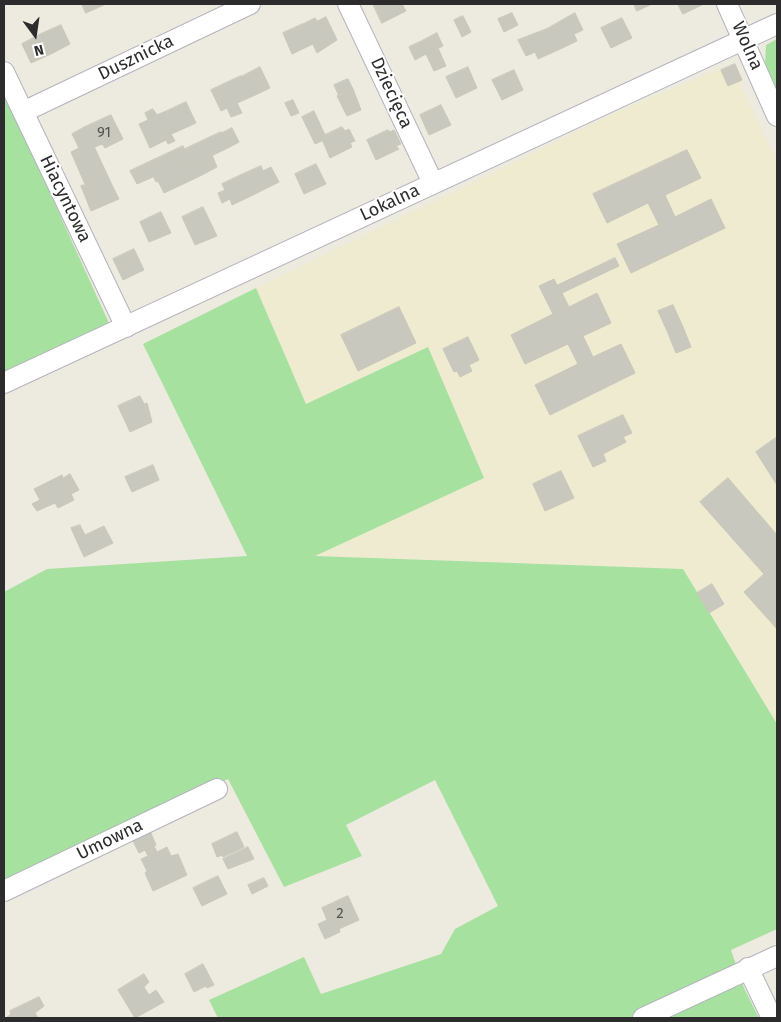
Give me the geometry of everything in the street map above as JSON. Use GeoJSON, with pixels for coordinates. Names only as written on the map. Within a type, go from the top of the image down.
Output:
{"type":"FeatureCollection","features":[{"type":"Feature","properties":{"kind":"street","name":"Dusznicka"},"geometry":{"type":"LineString","coordinates":[[23,112],[250,4]]}},
{"type":"Feature","properties":{"kind":"street","name":"Dziecięca"},"geometry":{"type":"LineString","coordinates":[[348,4],[433,183]]}},
{"type":"Feature","properties":{"kind":"street","name":"Wolna"},"geometry":{"type":"LineString","coordinates":[[727,4],[777,116]]}},
{"type":"Feature","properties":{"kind":"street","name":"Lokalna"},"geometry":{"type":"LineString","coordinates":[[4,383],[777,24]]}},
{"type":"Feature","properties":{"kind":"street","name":"Hiacyntowa"},"geometry":{"type":"LineString","coordinates":[[4,72],[126,327]]}},
{"type":"Feature","properties":{"kind":"street","name":"Umowna"},"geometry":{"type":"LineString","coordinates":[[4,891],[217,789]]}},
{"type":"Feature","properties":{"kind":"street"},"geometry":{"type":"LineString","coordinates":[[643,1018],[777,956]]}},
{"type":"Feature","properties":{"kind":"street"},"geometry":{"type":"LineString","coordinates":[[748,968],[772,1018]]}},
{"type":"Feature","properties":{"kind":"shaded area"},"geometry":{"type":"Polygon","coordinates":[[[720,68],[728,86],[739,81],[777,162],[777,724],[683,569],[314,556],[483,477],[306,404],[256,288],[612,114],[720,68]]]}},
{"type":"Feature","properties":{"kind":"green space"},"geometry":{"type":"Polygon","coordinates":[[[777,39],[777,90],[765,63],[766,45],[777,39]]]}},
{"type":"Feature","properties":{"kind":"green space"},"geometry":{"type":"Polygon","coordinates":[[[4,92],[109,323],[4,372],[4,92]]]}},
{"type":"Feature","properties":{"kind":"green space"},"geometry":{"type":"Polygon","coordinates":[[[256,288],[306,404],[428,347],[484,478],[315,556],[683,569],[777,724],[777,929],[731,950],[744,988],[759,1018],[218,1018],[209,1000],[304,957],[321,994],[441,954],[455,929],[498,906],[435,780],[346,825],[362,856],[284,887],[228,779],[4,885],[4,592],[47,569],[247,556],[143,344],[256,288]]]}},
{"type":"Feature","properties":{"kind":"building"},"geometry":{"type":"Polygon","coordinates":[[[82,4],[106,4],[86,13],[82,4]]]}},
{"type":"Feature","properties":{"kind":"building"},"geometry":{"type":"Polygon","coordinates":[[[373,4],[402,4],[406,11],[382,23],[373,4]]]}},
{"type":"Feature","properties":{"kind":"building"},"geometry":{"type":"Polygon","coordinates":[[[634,4],[652,4],[637,11],[634,4]]]}},
{"type":"Feature","properties":{"kind":"building"},"geometry":{"type":"Polygon","coordinates":[[[678,4],[704,4],[683,14],[678,4]]]}},
{"type":"Feature","properties":{"kind":"building"},"geometry":{"type":"Polygon","coordinates":[[[512,13],[518,25],[504,32],[498,19],[512,13]]]}},
{"type":"Feature","properties":{"kind":"building"},"geometry":{"type":"Polygon","coordinates":[[[575,13],[583,30],[574,34],[577,41],[558,50],[547,29],[575,13]]]}},
{"type":"Feature","properties":{"kind":"building"},"geometry":{"type":"Polygon","coordinates":[[[463,16],[471,32],[462,37],[454,20],[463,16]]]}},
{"type":"Feature","properties":{"kind":"building"},"geometry":{"type":"Polygon","coordinates":[[[326,17],[337,40],[317,53],[303,24],[315,18],[317,21],[326,17]]]}},
{"type":"Feature","properties":{"kind":"building"},"geometry":{"type":"Polygon","coordinates":[[[622,18],[632,38],[611,48],[601,28],[622,18]]]}},
{"type":"Feature","properties":{"kind":"building"},"geometry":{"type":"Polygon","coordinates":[[[303,24],[313,44],[292,54],[283,33],[303,24]]]}},
{"type":"Feature","properties":{"kind":"building"},"geometry":{"type":"Polygon","coordinates":[[[61,25],[70,44],[51,54],[41,34],[61,25]]]}},
{"type":"Feature","properties":{"kind":"building"},"geometry":{"type":"Polygon","coordinates":[[[547,29],[558,50],[538,59],[535,52],[526,56],[518,40],[547,29]]]}},
{"type":"Feature","properties":{"kind":"building"},"geometry":{"type":"Polygon","coordinates":[[[437,33],[443,46],[426,54],[420,42],[437,33]]]}},
{"type":"Feature","properties":{"kind":"building"},"geometry":{"type":"Polygon","coordinates":[[[41,34],[51,54],[31,63],[22,44],[41,34]]]}},
{"type":"Feature","properties":{"kind":"building"},"geometry":{"type":"Polygon","coordinates":[[[420,42],[426,54],[415,60],[409,47],[420,42]]]}},
{"type":"Feature","properties":{"kind":"building"},"geometry":{"type":"Polygon","coordinates":[[[438,48],[446,66],[434,71],[426,54],[438,48]]]}},
{"type":"Feature","properties":{"kind":"building"},"geometry":{"type":"Polygon","coordinates":[[[735,64],[742,80],[728,86],[721,70],[735,64]]]}},
{"type":"Feature","properties":{"kind":"building"},"geometry":{"type":"Polygon","coordinates":[[[260,67],[270,88],[251,97],[241,77],[260,67]]]}},
{"type":"Feature","properties":{"kind":"building"},"geometry":{"type":"Polygon","coordinates":[[[468,67],[477,88],[456,98],[446,77],[468,67]]]}},
{"type":"Feature","properties":{"kind":"building"},"geometry":{"type":"Polygon","coordinates":[[[514,70],[523,90],[502,100],[492,80],[514,70]]]}},
{"type":"Feature","properties":{"kind":"building"},"geometry":{"type":"Polygon","coordinates":[[[241,76],[251,97],[237,103],[242,113],[231,117],[227,108],[221,111],[211,90],[241,76]]]}},
{"type":"Feature","properties":{"kind":"building"},"geometry":{"type":"Polygon","coordinates":[[[348,79],[353,89],[339,96],[334,85],[348,79]]]}},
{"type":"Feature","properties":{"kind":"building"},"geometry":{"type":"Polygon","coordinates":[[[353,89],[361,110],[347,116],[337,96],[353,89]]]}},
{"type":"Feature","properties":{"kind":"building"},"geometry":{"type":"Polygon","coordinates":[[[293,100],[299,113],[291,116],[285,103],[293,100]]]}},
{"type":"Feature","properties":{"kind":"building"},"geometry":{"type":"Polygon","coordinates":[[[186,102],[196,123],[176,132],[167,111],[186,102]]]}},
{"type":"Feature","properties":{"kind":"building"},"geometry":{"type":"Polygon","coordinates":[[[441,105],[451,125],[429,135],[420,115],[441,105]]]}},
{"type":"Feature","properties":{"kind":"building"},"geometry":{"type":"Polygon","coordinates":[[[153,109],[157,115],[166,111],[176,132],[171,134],[175,141],[168,144],[166,140],[150,148],[139,124],[148,120],[145,113],[153,109]]]}},
{"type":"Feature","properties":{"kind":"building"},"geometry":{"type":"Polygon","coordinates":[[[314,111],[325,135],[321,137],[322,141],[315,144],[302,117],[314,111]]]}},
{"type":"Feature","properties":{"kind":"building"},"geometry":{"type":"Polygon","coordinates":[[[111,115],[123,139],[105,148],[102,144],[95,147],[85,127],[111,115]]]}},
{"type":"Feature","properties":{"kind":"building"},"geometry":{"type":"Polygon","coordinates":[[[85,127],[112,185],[100,190],[97,185],[87,189],[71,152],[79,148],[72,134],[85,127]]]}},
{"type":"Feature","properties":{"kind":"building"},"geometry":{"type":"Polygon","coordinates":[[[342,127],[345,131],[349,129],[355,141],[350,143],[352,147],[330,158],[321,137],[342,127]]]}},
{"type":"Feature","properties":{"kind":"building"},"geometry":{"type":"Polygon","coordinates":[[[232,128],[239,142],[228,148],[222,133],[232,128]]]}},
{"type":"Feature","properties":{"kind":"building"},"geometry":{"type":"Polygon","coordinates":[[[388,130],[390,132],[394,130],[401,144],[396,146],[399,149],[376,160],[367,140],[388,130]]]}},
{"type":"Feature","properties":{"kind":"building"},"geometry":{"type":"Polygon","coordinates":[[[221,132],[228,148],[192,165],[185,149],[221,132]]]}},
{"type":"Feature","properties":{"kind":"building"},"geometry":{"type":"Polygon","coordinates":[[[183,146],[192,165],[156,182],[147,163],[183,146]]]}},
{"type":"Feature","properties":{"kind":"building"},"geometry":{"type":"Polygon","coordinates":[[[687,150],[701,178],[665,195],[675,217],[711,199],[725,228],[631,273],[617,244],[659,225],[648,203],[607,223],[593,194],[687,150]]]}},
{"type":"Feature","properties":{"kind":"building"},"geometry":{"type":"Polygon","coordinates":[[[212,155],[217,167],[198,177],[192,165],[212,155]]]}},
{"type":"Feature","properties":{"kind":"building"},"geometry":{"type":"Polygon","coordinates":[[[147,163],[153,177],[137,184],[130,171],[147,163]]]}},
{"type":"Feature","properties":{"kind":"building"},"geometry":{"type":"Polygon","coordinates":[[[316,164],[326,184],[304,194],[295,174],[316,164]]]}},
{"type":"Feature","properties":{"kind":"building"},"geometry":{"type":"Polygon","coordinates":[[[192,165],[198,177],[164,193],[158,181],[192,165]]]}},
{"type":"Feature","properties":{"kind":"building"},"geometry":{"type":"Polygon","coordinates":[[[261,166],[263,171],[271,167],[279,182],[251,196],[241,175],[261,166]]]}},
{"type":"Feature","properties":{"kind":"building"},"geometry":{"type":"Polygon","coordinates":[[[241,175],[251,196],[232,205],[230,199],[222,203],[218,193],[225,190],[222,184],[241,175]]]}},
{"type":"Feature","properties":{"kind":"building"},"geometry":{"type":"Polygon","coordinates":[[[84,185],[87,189],[97,185],[100,190],[112,185],[119,199],[91,211],[81,186],[84,185]]]}},
{"type":"Feature","properties":{"kind":"building"},"geometry":{"type":"Polygon","coordinates":[[[203,207],[217,236],[195,245],[182,217],[203,207]]]}},
{"type":"Feature","properties":{"kind":"building"},"geometry":{"type":"Polygon","coordinates":[[[161,212],[171,233],[149,242],[140,222],[161,212]]]}},
{"type":"Feature","properties":{"kind":"building"},"geometry":{"type":"Polygon","coordinates":[[[134,249],[144,270],[123,280],[113,259],[134,249]]]}},
{"type":"Feature","properties":{"kind":"building"},"geometry":{"type":"Polygon","coordinates":[[[615,258],[619,266],[562,293],[569,307],[597,293],[611,323],[583,336],[593,357],[621,344],[635,373],[550,415],[535,385],[578,364],[568,344],[525,364],[511,335],[553,314],[539,286],[554,279],[557,285],[615,258]]]}},
{"type":"Feature","properties":{"kind":"building"},"geometry":{"type":"Polygon","coordinates":[[[673,305],[683,327],[668,333],[658,311],[673,305]]]}},
{"type":"Feature","properties":{"kind":"building"},"geometry":{"type":"Polygon","coordinates":[[[399,307],[416,343],[358,371],[341,335],[399,307]]]}},
{"type":"Feature","properties":{"kind":"building"},"geometry":{"type":"Polygon","coordinates":[[[683,327],[691,347],[676,353],[668,333],[683,327]]]}},
{"type":"Feature","properties":{"kind":"building"},"geometry":{"type":"Polygon","coordinates":[[[468,337],[479,360],[469,365],[472,371],[460,377],[457,371],[454,372],[443,349],[468,337]]]}},
{"type":"Feature","properties":{"kind":"building"},"geometry":{"type":"Polygon","coordinates":[[[140,396],[144,404],[147,403],[152,422],[130,432],[118,406],[140,396]]]}},
{"type":"Feature","properties":{"kind":"building"},"geometry":{"type":"Polygon","coordinates":[[[623,415],[632,433],[623,437],[626,442],[603,454],[606,461],[593,467],[578,436],[623,415]]]}},
{"type":"Feature","properties":{"kind":"building"},"geometry":{"type":"Polygon","coordinates":[[[777,437],[777,485],[756,452],[777,437]]]}},
{"type":"Feature","properties":{"kind":"building"},"geometry":{"type":"Polygon","coordinates":[[[153,465],[159,480],[132,492],[125,477],[153,465]]]}},
{"type":"Feature","properties":{"kind":"building"},"geometry":{"type":"Polygon","coordinates":[[[561,471],[574,498],[545,511],[533,484],[561,471]]]}},
{"type":"Feature","properties":{"kind":"building"},"geometry":{"type":"Polygon","coordinates":[[[70,474],[79,490],[71,494],[74,500],[58,508],[55,503],[37,511],[32,504],[40,500],[34,489],[62,475],[63,478],[70,474]]]}},
{"type":"Feature","properties":{"kind":"building"},"geometry":{"type":"Polygon","coordinates":[[[728,478],[777,535],[777,629],[744,592],[764,574],[700,502],[728,478]]]}},
{"type":"Feature","properties":{"kind":"building"},"geometry":{"type":"Polygon","coordinates":[[[80,525],[85,535],[104,526],[113,543],[84,557],[71,528],[80,525]]]}},
{"type":"Feature","properties":{"kind":"building"},"geometry":{"type":"Polygon","coordinates":[[[712,584],[724,604],[709,613],[697,593],[712,584]]]}},
{"type":"Feature","properties":{"kind":"building"},"geometry":{"type":"Polygon","coordinates":[[[150,831],[156,845],[139,853],[132,839],[150,831]]]}},
{"type":"Feature","properties":{"kind":"building"},"geometry":{"type":"Polygon","coordinates":[[[237,832],[244,847],[223,857],[222,855],[217,857],[212,844],[237,832]]]}},
{"type":"Feature","properties":{"kind":"building"},"geometry":{"type":"Polygon","coordinates":[[[154,846],[157,852],[167,847],[171,856],[178,854],[187,875],[153,891],[141,859],[148,856],[145,850],[154,846]]]}},
{"type":"Feature","properties":{"kind":"building"},"geometry":{"type":"Polygon","coordinates":[[[248,847],[254,859],[228,869],[223,859],[248,847]]]}},
{"type":"Feature","properties":{"kind":"building"},"geometry":{"type":"Polygon","coordinates":[[[218,876],[227,894],[202,906],[193,888],[218,876]]]}},
{"type":"Feature","properties":{"kind":"building"},"geometry":{"type":"Polygon","coordinates":[[[264,878],[268,886],[252,894],[248,885],[264,878]]]}},
{"type":"Feature","properties":{"kind":"building"},"geometry":{"type":"Polygon","coordinates":[[[348,896],[359,920],[339,929],[340,932],[325,939],[318,924],[327,920],[322,908],[348,896]]]}},
{"type":"Feature","properties":{"kind":"building"},"geometry":{"type":"Polygon","coordinates":[[[203,964],[214,985],[207,988],[206,986],[194,992],[185,974],[203,964]]]}},
{"type":"Feature","properties":{"kind":"building"},"geometry":{"type":"Polygon","coordinates":[[[144,974],[149,982],[144,987],[149,995],[156,990],[164,1002],[135,1018],[118,990],[144,974]]]}},
{"type":"Feature","properties":{"kind":"building"},"geometry":{"type":"Polygon","coordinates":[[[39,997],[44,1006],[35,1013],[38,1018],[6,1018],[11,1014],[10,1011],[39,997]]]}}]}
